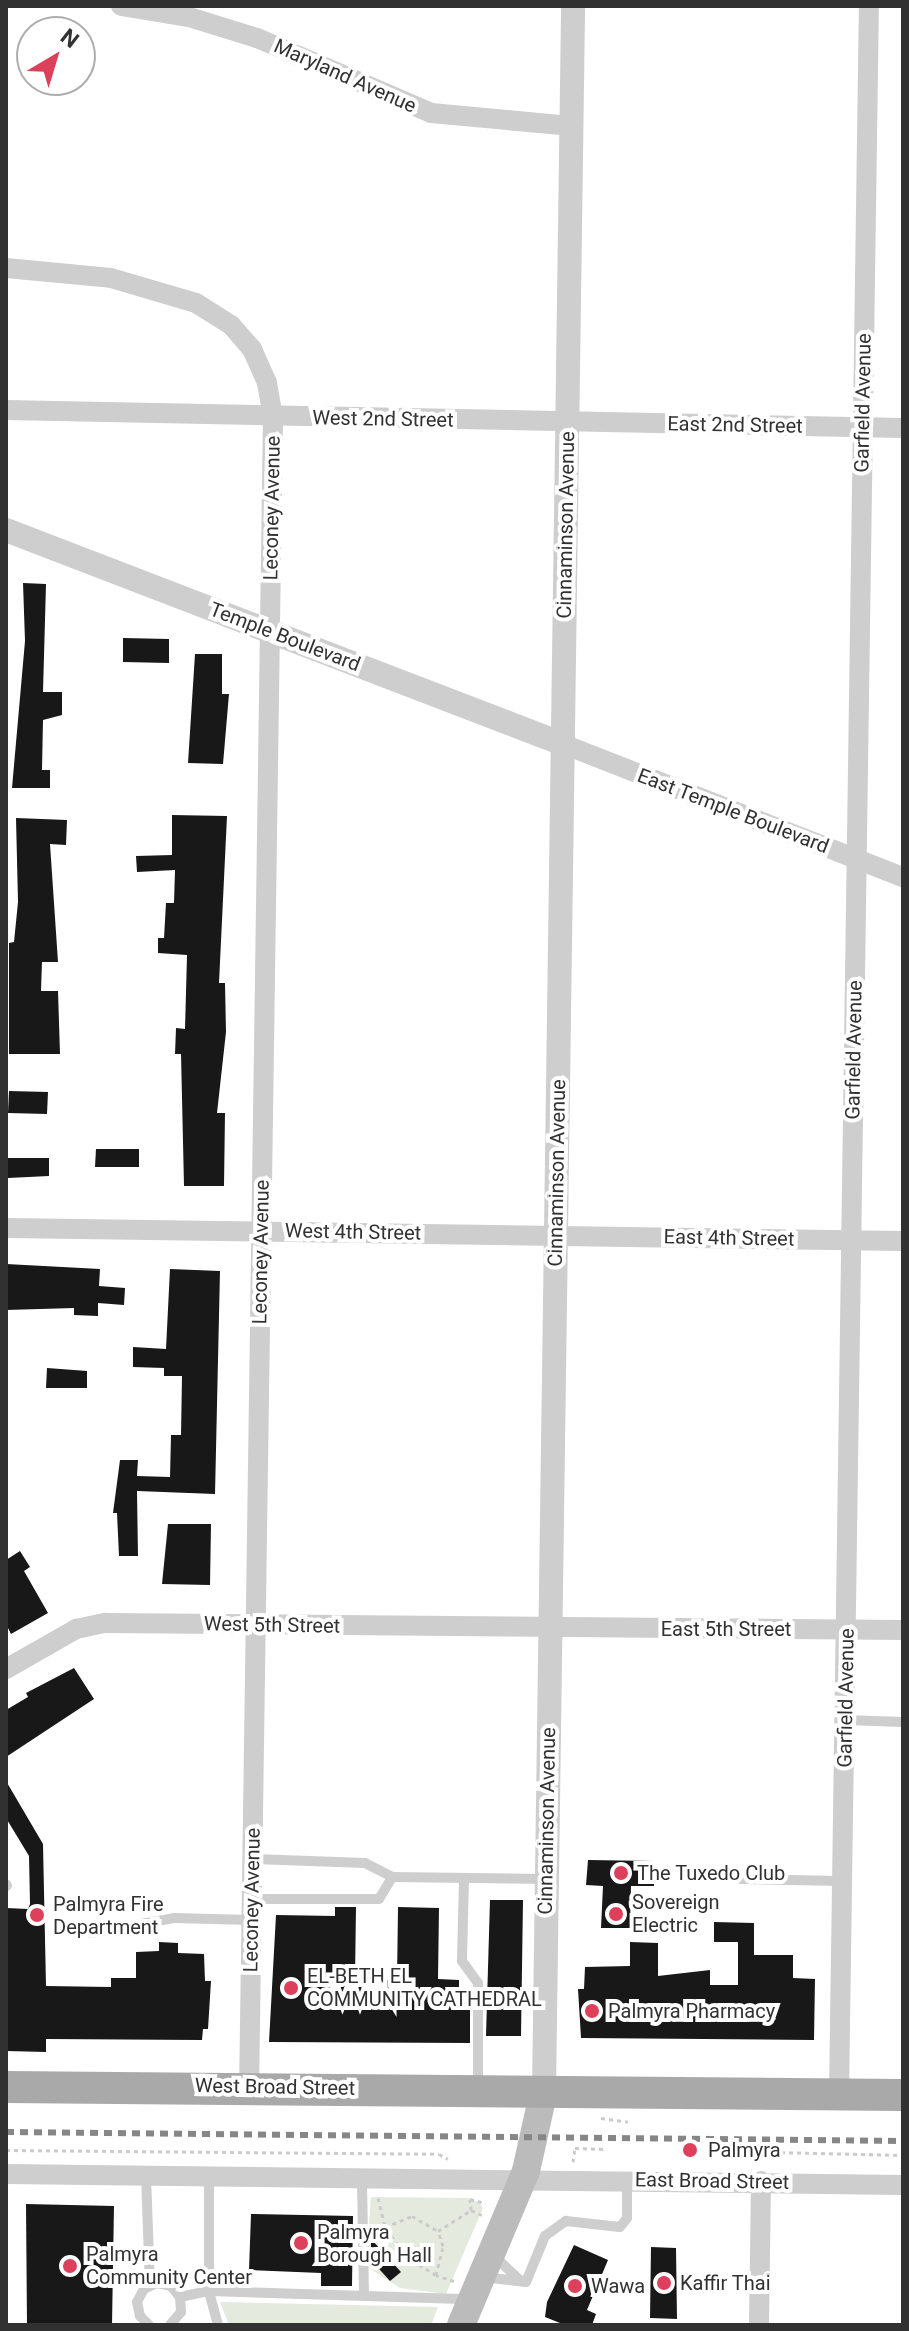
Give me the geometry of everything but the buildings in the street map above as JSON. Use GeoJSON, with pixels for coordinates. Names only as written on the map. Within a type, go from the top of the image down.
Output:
{"type":"FeatureCollection","features":[{"type":"Feature","properties":{"kind":"main road","name":"West Broad Street"},"geometry":{"type":"LineString","coordinates":[[6,2087],[544,2090]]}},
{"type":"Feature","properties":{"kind":"main road"},"geometry":{"type":"LineString","coordinates":[[544,2090],[903,2095]]}},
{"type":"Feature","properties":{"kind":"main road","name":"Cinnaminson Avenue"},"geometry":{"type":"LineString","coordinates":[[472,2287],[521,2183],[537,2138],[544,2090]]}},
{"type":"Feature","properties":{"kind":"street","name":"Maryland Avenue"},"geometry":{"type":"LineString","coordinates":[[121,6],[189,17],[257,38],[431,113],[572,126]]}},
{"type":"Feature","properties":{"kind":"street","name":"Cinnaminson Avenue"},"geometry":{"type":"LineString","coordinates":[[544,2090],[573,6]]}},
{"type":"Feature","properties":{"kind":"street","name":"Garfield Avenue"},"geometry":{"type":"LineString","coordinates":[[839,2095],[869,6]]}},
{"type":"Feature","properties":{"kind":"street","name":"Leconey Avenue"},"geometry":{"type":"LineString","coordinates":[[6,268],[111,278],[196,303],[231,325],[252,349],[267,383],[273,417],[249,2087]]}},
{"type":"Feature","properties":{"kind":"street","name":"West 2nd Street"},"geometry":{"type":"LineString","coordinates":[[6,410],[568,422]]}},
{"type":"Feature","properties":{"kind":"street","name":"East 2nd Street"},"geometry":{"type":"LineString","coordinates":[[568,422],[903,428]]}},
{"type":"Feature","properties":{"kind":"street","name":"Temple Boulevard"},"geometry":{"type":"LineString","coordinates":[[6,530],[563,744]]}},
{"type":"Feature","properties":{"kind":"street","name":"East Temple Boulevard"},"geometry":{"type":"LineString","coordinates":[[563,744],[903,877]]}},
{"type":"Feature","properties":{"kind":"street","name":"West 4th Street"},"geometry":{"type":"LineString","coordinates":[[6,1228],[556,1235]]}},
{"type":"Feature","properties":{"kind":"street","name":"East 4th Street"},"geometry":{"type":"LineString","coordinates":[[556,1235],[903,1241]]}},
{"type":"Feature","properties":{"kind":"street","name":"West 5th Street"},"geometry":{"type":"LineString","coordinates":[[6,1669],[96,1623],[550,1628]]}},
{"type":"Feature","properties":{"kind":"street","name":"East 5th Street"},"geometry":{"type":"LineString","coordinates":[[550,1628],[903,1630]]}},
{"type":"Feature","properties":{"kind":"street"},"geometry":{"type":"LineString","coordinates":[[6,2174],[521,2183]]}},
{"type":"Feature","properties":{"kind":"street","name":"East Broad Street"},"geometry":{"type":"LineString","coordinates":[[521,2183],[627,2180],[903,2185]]}},
{"type":"Feature","properties":{"kind":"street"},"geometry":{"type":"LineString","coordinates":[[759,2325],[761,2181]]}},
{"type":"Feature","properties":{"kind":"lane"},"geometry":{"type":"LineString","coordinates":[[845,1720],[903,1722]]}},
{"type":"Feature","properties":{"kind":"lane"},"geometry":{"type":"LineString","coordinates":[[252,1859],[365,1863],[392,1877],[547,1879]]}},
{"type":"Feature","properties":{"kind":"lane"},"geometry":{"type":"LineString","coordinates":[[252,1899],[379,1899],[392,1877]]}},
{"type":"Feature","properties":{"kind":"lane"},"geometry":{"type":"LineString","coordinates":[[464,1878],[462,1961],[478,1983],[478,2090]]}},
{"type":"Feature","properties":{"kind":"lane"},"geometry":{"type":"LineString","coordinates":[[741,1879],[842,1881]]}},
{"type":"Feature","properties":{"kind":"lane"},"geometry":{"type":"LineString","coordinates":[[91,1933],[174,1918],[251,1920]]}},
{"type":"Feature","properties":{"kind":"lane"},"geometry":{"type":"LineString","coordinates":[[146,2176],[150,2285],[137,2302],[140,2316],[149,2325]]}},
{"type":"Feature","properties":{"kind":"lane"},"geometry":{"type":"LineString","coordinates":[[209,2178],[209,2291],[218,2325]]}},
{"type":"Feature","properties":{"kind":"lane"},"geometry":{"type":"LineString","coordinates":[[362,2180],[364,2294]]}},
{"type":"Feature","properties":{"kind":"lane"},"geometry":{"type":"LineString","coordinates":[[180,2297],[209,2291],[364,2294],[472,2287],[519,2279],[526,2282],[545,2236],[556,2226],[577,2220],[620,2227],[627,2218],[627,2180]]}},
{"type":"Feature","properties":{"kind":"lane"},"geometry":{"type":"LineString","coordinates":[[472,2287],[519,2279]]}},
{"type":"Feature","properties":{"kind":"lane"},"geometry":{"type":"LineString","coordinates":[[150,2285],[171,2286],[180,2297],[181,2312],[170,2325]]}},
{"type":"Feature","properties":{"kind":"path"},"geometry":{"type":"LineString","coordinates":[[559,2162],[573,2163],[575,2148],[605,2149]]}},
{"type":"Feature","properties":{"kind":"path"},"geometry":{"type":"LineString","coordinates":[[6,2150],[439,2154],[457,2164]]}},
{"type":"Feature","properties":{"kind":"path"},"geometry":{"type":"LineString","coordinates":[[773,2152],[903,2155]]}},
{"type":"Feature","properties":{"kind":"path"},"geometry":{"type":"LineString","coordinates":[[471,2210],[470,2199],[485,2203]]}},
{"type":"Feature","properties":{"kind":"path"},"geometry":{"type":"LineString","coordinates":[[471,2210],[482,2215]]}},
{"type":"Feature","properties":{"kind":"path"},"geometry":{"type":"LineString","coordinates":[[438,2231],[471,2210]]}},
{"type":"Feature","properties":{"kind":"path"},"geometry":{"type":"LineString","coordinates":[[436,2275],[443,2246],[438,2231],[412,2216],[385,2227],[408,2258],[436,2275],[472,2287]]}},
{"type":"Feature","properties":{"kind":"shaded area"},"geometry":{"type":"Polygon","coordinates":[[[371,2197],[468,2198],[480,2203],[483,2208],[446,2294],[400,2288],[366,2266],[371,2197]]]}},
{"type":"Feature","properties":{"kind":"shaded area"},"geometry":{"type":"Polygon","coordinates":[[[220,2302],[438,2307],[431,2325],[229,2325],[220,2302]]]}},
{"type":"Feature","properties":{"kind":"railway"},"geometry":{"type":"LineString","coordinates":[[6,2132],[903,2141]]}},
{"type":"Feature","properties":{"kind":"place","name":"The Tuxedo Club"},"geometry":{"type":"Point","coordinates":[621,1873]}},
{"type":"Feature","properties":{"kind":"place","name":"Sovereign Electric"},"geometry":{"type":"Point","coordinates":[616,1914]}},
{"type":"Feature","properties":{"kind":"place","name":"Palmyra Fire Department"},"geometry":{"type":"Point","coordinates":[37,1915]}},
{"type":"Feature","properties":{"kind":"place","name":"EL-BETH EL COMMUNITY CATHEDRAL"},"geometry":{"type":"Point","coordinates":[291,1988]}},
{"type":"Feature","properties":{"kind":"place","name":"Palmyra Pharmacy"},"geometry":{"type":"Point","coordinates":[592,2011]}},
{"type":"Feature","properties":{"kind":"place","name":"Palmyra"},"geometry":{"type":"Point","coordinates":[690,2150]}},
{"type":"Feature","properties":{"kind":"place","name":"Palmyra Borough Hall"},"geometry":{"type":"Point","coordinates":[301,2243]}},
{"type":"Feature","properties":{"kind":"place","name":"Palmyra Community Center"},"geometry":{"type":"Point","coordinates":[70,2266]}},
{"type":"Feature","properties":{"kind":"place","name":"Kaffir Thai"},"geometry":{"type":"Point","coordinates":[664,2283]}},
{"type":"Feature","properties":{"kind":"place","name":"Wawa"},"geometry":{"type":"Point","coordinates":[575,2286]}}]}
